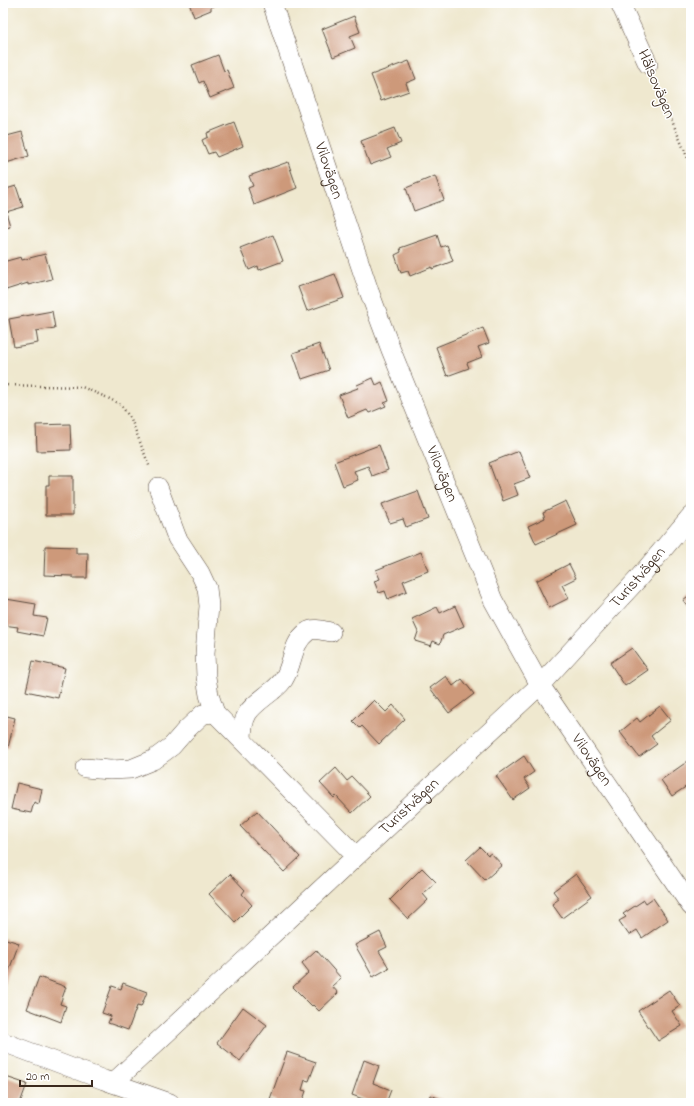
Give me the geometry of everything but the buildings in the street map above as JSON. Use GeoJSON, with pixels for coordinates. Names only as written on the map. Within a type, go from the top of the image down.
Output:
{"type":"FeatureCollection","features":[{"type":"Feature","properties":{"kind":"street","name":"Vilovägen"},"geometry":{"type":"LineString","coordinates":[[272,3],[367,284],[392,350],[493,600],[540,685],[691,906]]}},
{"type":"Feature","properties":{"kind":"street","name":"Hälsovägen"},"geometry":{"type":"LineString","coordinates":[[620,3],[648,64]]}},
{"type":"Feature","properties":{"kind":"street"},"geometry":{"type":"LineString","coordinates":[[158,487],[177,538],[200,573],[207,588],[209,606],[205,653],[206,677],[209,695],[215,713],[356,856]]}},
{"type":"Feature","properties":{"kind":"street","name":"Turistvägen"},"geometry":{"type":"LineString","coordinates":[[114,1083],[540,685],[637,580],[691,516]]}},
{"type":"Feature","properties":{"kind":"street"},"geometry":{"type":"LineString","coordinates":[[242,740],[242,728],[245,717],[251,708],[281,684],[287,675],[292,656],[300,639],[308,631],[316,630],[331,632]]}},
{"type":"Feature","properties":{"kind":"street"},"geometry":{"type":"LineString","coordinates":[[85,768],[110,770],[131,769],[153,760],[172,746],[185,730],[203,714],[215,713]]}},
{"type":"Feature","properties":{"kind":"street"},"geometry":{"type":"LineString","coordinates":[[3,1042],[170,1103]]}},
{"type":"Feature","properties":{"kind":"path","name":"Hälsovägen"},"geometry":{"type":"LineString","coordinates":[[648,64],[691,166]]}},
{"type":"Feature","properties":{"kind":"path"},"geometry":{"type":"LineString","coordinates":[[3,385],[82,387],[121,405],[131,418],[158,487]]}}]}
